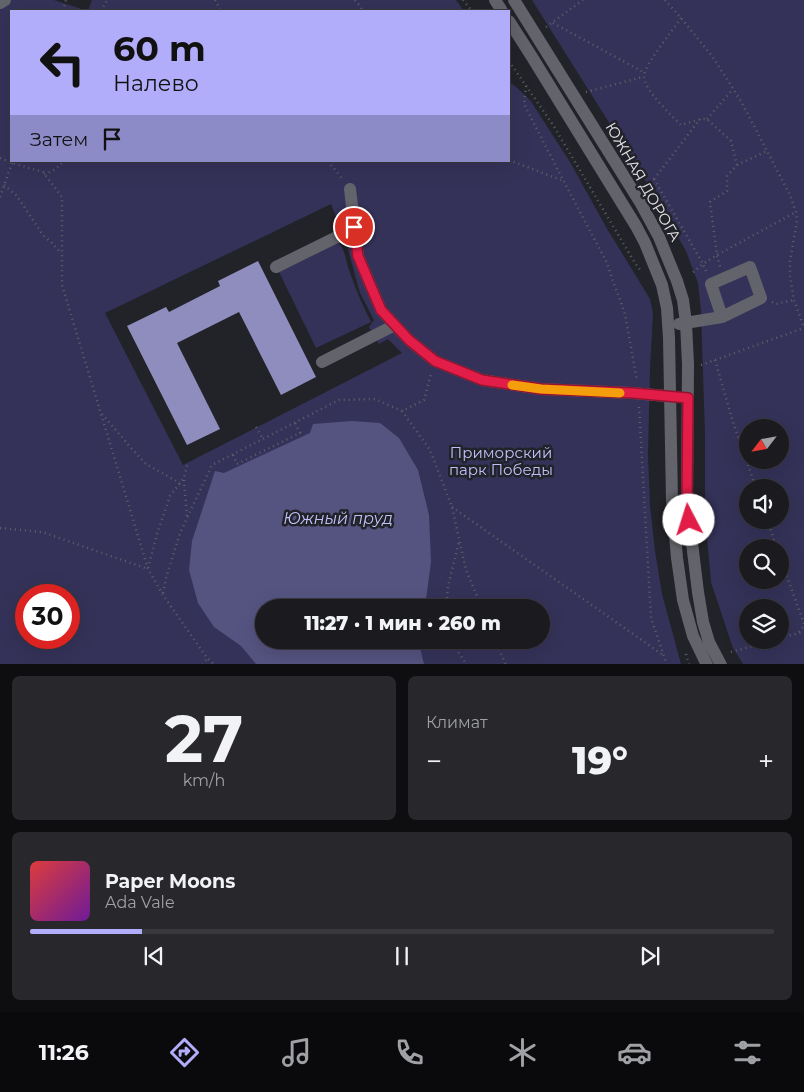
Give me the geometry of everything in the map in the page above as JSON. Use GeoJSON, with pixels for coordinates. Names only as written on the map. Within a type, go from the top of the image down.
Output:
{"type":"FeatureCollection","features":[{"type":"Feature","properties":{"kind":"street"},"geometry":{"type":"LineString","coordinates":[[0,3],[5,0]]}},
{"type":"Feature","properties":{"kind":"street","name":"ЮЖНАЯ ДОРОГА"},"geometry":{"type":"LineString","coordinates":[[514,0],[640,202],[659,236],[677,281],[686,323],[688,364],[687,502],[698,592],[703,622],[709,642],[710,663]]}},
{"type":"Feature","properties":{"kind":"street","name":"ЮЖНАЯ ДОРОГА"},"geometry":{"type":"LineString","coordinates":[[510,23],[636,226],[645,242],[662,285],[668,324],[672,500],[677,558],[683,600],[693,636],[710,663]]}},
{"type":"Feature","properties":{"kind":"street"},"geometry":{"type":"LineString","coordinates":[[350,189],[358,256],[381,310],[409,340],[435,361],[482,380],[541,389],[688,398]]}},
{"type":"Feature","properties":{"kind":"street"},"geometry":{"type":"LineString","coordinates":[[276,267],[354,227]]}},
{"type":"Feature","properties":{"kind":"street"},"geometry":{"type":"LineString","coordinates":[[668,324],[722,317],[761,298],[750,267],[711,284],[722,317]]}},
{"type":"Feature","properties":{"kind":"street"},"geometry":{"type":"LineString","coordinates":[[322,362],[395,325]]}},
{"type":"Feature","properties":{"kind":"path"},"geometry":{"type":"LineString","coordinates":[[463,0],[471,10]]}},
{"type":"Feature","properties":{"kind":"path"},"geometry":{"type":"LineString","coordinates":[[546,28],[583,0]]}},
{"type":"Feature","properties":{"kind":"path"},"geometry":{"type":"LineString","coordinates":[[665,0],[712,56],[733,89],[790,195],[797,221],[790,261],[790,276],[794,300],[804,328],[700,365]]}},
{"type":"Feature","properties":{"kind":"path"},"geometry":{"type":"LineString","coordinates":[[681,18],[647,65],[644,77],[645,83],[654,97],[681,125],[701,118],[707,119],[731,141],[737,165]]}},
{"type":"Feature","properties":{"kind":"path"},"geometry":{"type":"LineString","coordinates":[[553,23],[645,73]]}},
{"type":"Feature","properties":{"kind":"path"},"geometry":{"type":"LineString","coordinates":[[510,62],[553,125],[643,273]]}},
{"type":"Feature","properties":{"kind":"path"},"geometry":{"type":"LineString","coordinates":[[586,92],[644,77]]}},
{"type":"Feature","properties":{"kind":"path"},"geometry":{"type":"LineString","coordinates":[[526,86],[524,104],[606,261],[626,314],[639,394],[651,618],[667,664]]}},
{"type":"Feature","properties":{"kind":"path"},"geometry":{"type":"LineString","coordinates":[[707,119],[733,89]]}},
{"type":"Feature","properties":{"kind":"path"},"geometry":{"type":"LineString","coordinates":[[648,187],[701,118]]}},
{"type":"Feature","properties":{"kind":"path"},"geometry":{"type":"LineString","coordinates":[[723,278],[717,255],[710,202],[727,191],[727,176],[737,165],[767,151]]}},
{"type":"Feature","properties":{"kind":"path"},"geometry":{"type":"LineString","coordinates":[[510,160],[563,180]]}},
{"type":"Feature","properties":{"kind":"path"},"geometry":{"type":"LineString","coordinates":[[0,197],[12,162],[43,172],[62,197],[62,285],[148,569],[163,595],[207,658],[215,664]]}},
{"type":"Feature","properties":{"kind":"path"},"geometry":{"type":"LineString","coordinates":[[44,174],[51,172],[62,162]]}},
{"type":"Feature","properties":{"kind":"path"},"geometry":{"type":"LineString","coordinates":[[329,162],[350,189]]}},
{"type":"Feature","properties":{"kind":"path"},"geometry":{"type":"LineString","coordinates":[[654,179],[703,264],[711,284]]}},
{"type":"Feature","properties":{"kind":"path"},"geometry":{"type":"LineString","coordinates":[[4,185],[18,196],[43,235],[62,254]]}},
{"type":"Feature","properties":{"kind":"path"},"geometry":{"type":"LineString","coordinates":[[691,274],[717,255],[796,212]]}},
{"type":"Feature","properties":{"kind":"path"},"geometry":{"type":"LineString","coordinates":[[761,298],[776,304],[794,300]]}},
{"type":"Feature","properties":{"kind":"path"},"geometry":{"type":"LineString","coordinates":[[715,360],[733,422],[753,479]]}},
{"type":"Feature","properties":{"kind":"path"},"geometry":{"type":"LineString","coordinates":[[402,410],[424,400],[435,361]]}},
{"type":"Feature","properties":{"kind":"path"},"geometry":{"type":"LineString","coordinates":[[163,595],[168,569],[180,533],[212,465],[339,400],[375,399],[402,410],[430,450],[452,507],[466,570],[478,599]]}},
{"type":"Feature","properties":{"kind":"path"},"geometry":{"type":"LineString","coordinates":[[101,413],[146,464],[180,483]]}},
{"type":"Feature","properties":{"kind":"path"},"geometry":{"type":"LineString","coordinates":[[233,454],[237,464],[300,433],[295,423]]}},
{"type":"Feature","properties":{"kind":"path"},"geometry":{"type":"LineString","coordinates":[[256,427],[263,439]]}},
{"type":"Feature","properties":{"kind":"path"},"geometry":{"type":"LineString","coordinates":[[187,518],[184,478],[188,462]]}},
{"type":"Feature","properties":{"kind":"path"},"geometry":{"type":"LineString","coordinates":[[148,569],[170,496],[184,478]]}},
{"type":"Feature","properties":{"kind":"path"},"geometry":{"type":"LineString","coordinates":[[452,507],[664,656]]}},
{"type":"Feature","properties":{"kind":"path"},"geometry":{"type":"LineString","coordinates":[[0,528],[42,532],[148,569]]}},
{"type":"Feature","properties":{"kind":"path"},"geometry":{"type":"LineString","coordinates":[[447,599],[448,586],[460,540]]}},
{"type":"Feature","properties":{"kind":"path"},"geometry":{"type":"LineString","coordinates":[[789,582],[804,625],[798,634]]}},
{"type":"Feature","properties":{"kind":"path"},"geometry":{"type":"LineString","coordinates":[[789,636],[804,632]]}},
{"type":"Feature","properties":{"kind":"path"},"geometry":{"type":"LineString","coordinates":[[456,649],[467,664]]}},
{"type":"Feature","properties":{"kind":"path"},"geometry":{"type":"LineString","coordinates":[[499,649],[506,664]]}},
{"type":"Feature","properties":{"kind":"path"},"geometry":{"type":"LineString","coordinates":[[730,652],[741,649]]}},
{"type":"Feature","properties":{"kind":"path"},"geometry":{"type":"LineString","coordinates":[[685,653],[689,664]]}},
{"type":"Feature","properties":{"kind":"path"},"geometry":{"type":"LineString","coordinates":[[203,664],[207,658]]}},
{"type":"Feature","properties":{"kind":"green space","name":"Приморский парк Победы"},"geometry":{"type":"Polygon","coordinates":[[[0,0],[54,0],[85,10],[10,10],[10,162],[510,162],[510,83],[515,86],[530,100],[570,162],[606,227],[650,299],[653,313],[648,456],[650,506],[662,594],[681,664],[0,664],[0,0]],[[331,204],[105,313],[183,465],[402,353],[388,339],[379,344],[369,327],[374,320],[360,293],[347,246],[340,242],[335,230],[339,224],[331,204]]]}},
{"type":"Feature","properties":{"kind":"green space"},"geometry":{"type":"Polygon","coordinates":[[[92,0],[456,0],[463,10],[88,10],[92,0]]]}},
{"type":"Feature","properties":{"kind":"green space"},"geometry":{"type":"Polygon","coordinates":[[[532,0],[804,0],[804,664],[743,664],[733,648],[711,582],[705,514],[705,434],[701,311],[698,283],[686,251],[652,191],[532,0]]]}},
{"type":"Feature","properties":{"kind":"green space"},"geometry":{"type":"Polygon","coordinates":[[[339,243],[345,254],[357,292],[371,322],[316,348],[279,272],[339,243]]]}},
{"type":"Feature","properties":{"kind":"water","name":"Южный пруд"},"geometry":{"type":"Polygon","coordinates":[[[352,421],[380,423],[399,438],[418,470],[429,515],[431,562],[426,599],[255,599],[255,649],[420,649],[424,664],[256,664],[241,646],[214,627],[198,603],[189,570],[192,541],[215,471],[224,473],[310,433],[313,424],[352,421]]]}},
{"type":"Feature","properties":{"kind":"building"},"geometry":{"type":"Polygon","coordinates":[[[258,261],[316,377],[281,395],[239,312],[177,343],[220,429],[187,445],[127,326],[166,307],[169,312],[220,286],[218,281],[258,261]]]}},
{"type":"Feature","properties":{"kind":"slow traffic"},"geometry":{"type":"LineString","coordinates":[[512,385],[541,389],[620,393]]}},
{"type":"Feature","properties":{"kind":"route"},"geometry":{"type":"LineString","coordinates":[[354,227],[358,256],[381,310],[409,340],[435,361],[482,380],[541,389],[633,393],[688,398],[687,502],[689,520]]}}]}
